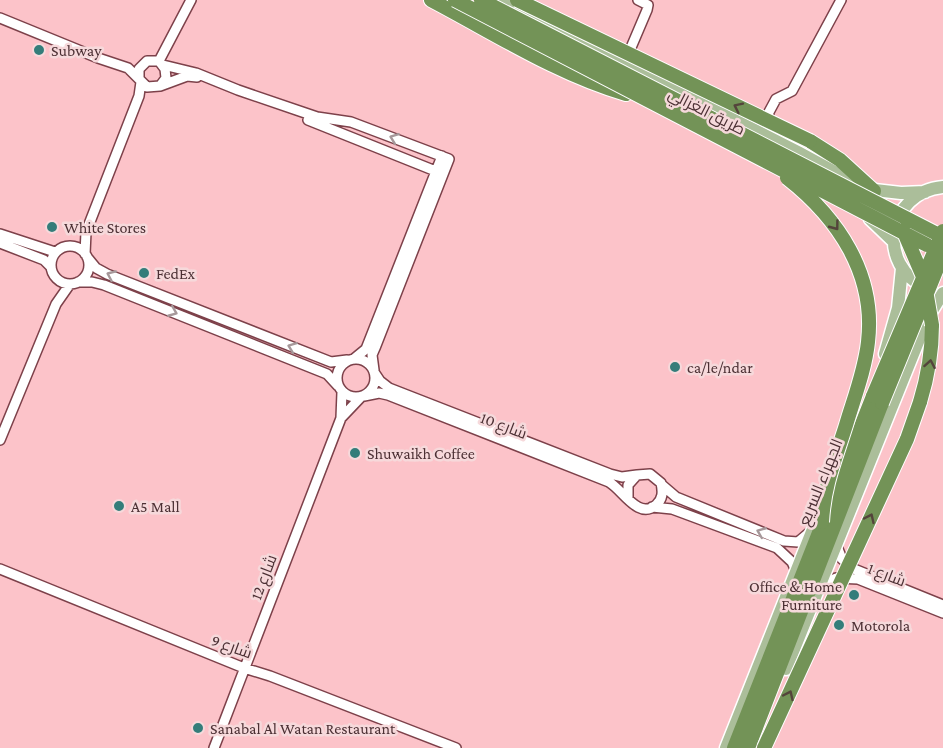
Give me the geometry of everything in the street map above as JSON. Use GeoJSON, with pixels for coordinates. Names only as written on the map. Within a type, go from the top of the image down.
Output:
{"type":"FeatureCollection","features":[{"type":"Feature","properties":{"kind":"highway"},"geometry":{"type":"LineString","coordinates":[[431,0],[562,70],[600,87],[626,94]]}},
{"type":"Feature","properties":{"kind":"highway","name":"طريق الغزالي"},"geometry":{"type":"LineString","coordinates":[[455,0],[943,253]]}},
{"type":"Feature","properties":{"kind":"highway","name":"طريق الغزالي"},"geometry":{"type":"LineString","coordinates":[[482,0],[943,237]]}},
{"type":"Feature","properties":{"kind":"highway"},"geometry":{"type":"LineString","coordinates":[[516,0],[798,136],[840,160],[874,190],[889,209],[905,233],[924,279],[931,309],[932,352],[920,402],[907,439],[764,748]]}},
{"type":"Feature","properties":{"kind":"highway"},"geometry":{"type":"LineString","coordinates":[[762,158],[809,195],[833,222],[844,237],[852,254],[867,298],[868,343],[853,403],[826,482],[817,526]]}},
{"type":"Feature","properties":{"kind":"highway","name":"الجهراء السريع"},"geometry":{"type":"LineString","coordinates":[[734,748],[817,526],[943,231]]}},
{"type":"Feature","properties":{"kind":"highway"},"geometry":{"type":"LineString","coordinates":[[909,235],[927,251],[943,260]]}},
{"type":"Feature","properties":{"kind":"highway","name":"الجهراء السريع"},"geometry":{"type":"LineString","coordinates":[[748,748],[943,253]]}},
{"type":"Feature","properties":{"kind":"main road","name":"طريق الغزالي"},"geometry":{"type":"LineString","coordinates":[[445,0],[868,217],[893,242]]}},
{"type":"Feature","properties":{"kind":"main road","name":"طريق الغزالي"},"geometry":{"type":"LineString","coordinates":[[500,0],[866,189],[901,194],[925,192]]}},
{"type":"Feature","properties":{"kind":"main road"},"geometry":{"type":"LineString","coordinates":[[754,748],[928,317],[943,292],[916,282],[902,268],[893,242],[895,226],[901,212],[912,200],[925,192],[943,187]]}},
{"type":"Feature","properties":{"kind":"main road","name":"الجهراء السريع"},"geometry":{"type":"LineString","coordinates":[[726,748],[886,350],[898,308],[902,268]]}},
{"type":"Feature","properties":{"kind":"street"},"geometry":{"type":"LineString","coordinates":[[128,68],[147,87],[158,87],[166,78],[161,63],[191,0]]}},
{"type":"Feature","properties":{"kind":"street"},"geometry":{"type":"LineString","coordinates":[[630,66],[627,56],[648,5],[638,0]]}},
{"type":"Feature","properties":{"kind":"street"},"geometry":{"type":"LineString","coordinates":[[798,152],[771,125],[768,120],[769,112],[773,102],[792,91],[841,0]]}},
{"type":"Feature","properties":{"kind":"street"},"geometry":{"type":"LineString","coordinates":[[1,17],[98,58],[128,68],[141,66],[151,60],[196,73],[317,117],[351,122],[445,158],[372,355],[375,384],[368,393],[362,396],[354,398],[340,389],[327,374],[104,285],[92,282],[63,283],[56,279]]}},
{"type":"Feature","properties":{"kind":"street"},"geometry":{"type":"LineString","coordinates":[[0,440],[56,304],[74,283],[88,272],[86,232],[137,100],[140,81],[138,72],[141,66]]}},
{"type":"Feature","properties":{"kind":"street"},"geometry":{"type":"LineString","coordinates":[[137,100],[146,93],[178,78],[195,76],[440,172]]}},
{"type":"Feature","properties":{"kind":"street"},"geometry":{"type":"LineString","coordinates":[[344,135],[351,122]]}},
{"type":"Feature","properties":{"kind":"street"},"geometry":{"type":"LineString","coordinates":[[340,389],[336,374],[342,364],[366,348],[440,172]]}},
{"type":"Feature","properties":{"kind":"street"},"geometry":{"type":"LineString","coordinates":[[50,266],[55,252],[78,240],[86,232]]}},
{"type":"Feature","properties":{"kind":"street"},"geometry":{"type":"LineString","coordinates":[[0,234],[55,252]]}},
{"type":"Feature","properties":{"kind":"street"},"geometry":{"type":"LineString","coordinates":[[0,243],[44,260],[50,266],[56,279],[56,304]]}},
{"type":"Feature","properties":{"kind":"street"},"geometry":{"type":"LineString","coordinates":[[69,245],[76,246],[96,268],[108,274],[331,362],[351,359],[366,361],[374,371]]}},
{"type":"Feature","properties":{"kind":"street","name":"شارع 10"},"geometry":{"type":"LineString","coordinates":[[374,371],[380,381],[389,388],[609,482],[628,498]]}},
{"type":"Feature","properties":{"kind":"street","name":"شارع 12"},"geometry":{"type":"LineString","coordinates":[[340,389],[341,418]]}},
{"type":"Feature","properties":{"kind":"street","name":"شارع 10"},"geometry":{"type":"LineString","coordinates":[[362,396],[379,393],[388,395],[610,474],[622,477],[637,475]]}},
{"type":"Feature","properties":{"kind":"street","name":"شارع 12"},"geometry":{"type":"LineString","coordinates":[[214,748],[341,418],[362,396]]}},
{"type":"Feature","properties":{"kind":"street"},"geometry":{"type":"LineString","coordinates":[[796,571],[792,562],[777,548],[672,509],[638,507],[628,498],[628,485],[637,475],[650,474],[676,497],[784,541],[798,542],[806,538],[817,526]]}},
{"type":"Feature","properties":{"kind":"street"},"geometry":{"type":"LineString","coordinates":[[652,507],[662,497],[661,483]]}},
{"type":"Feature","properties":{"kind":"street","name":"شارع 1"},"geometry":{"type":"LineString","coordinates":[[836,544],[842,559],[854,569],[943,605]]}},
{"type":"Feature","properties":{"kind":"street","name":"شارع 9"},"geometry":{"type":"LineString","coordinates":[[0,569],[244,668],[456,748]]}},
{"type":"Feature","properties":{"kind":"street","name":"شارع 1"},"geometry":{"type":"LineString","coordinates":[[819,586],[836,578],[858,579],[943,613]]}},
{"type":"Feature","properties":{"kind":"place","name":"Subway"},"geometry":{"type":"Point","coordinates":[39,50]}},
{"type":"Feature","properties":{"kind":"place","name":"White Stores"},"geometry":{"type":"Point","coordinates":[52,227]}},
{"type":"Feature","properties":{"kind":"place","name":"FedEx"},"geometry":{"type":"Point","coordinates":[144,273]}},
{"type":"Feature","properties":{"kind":"place","name":"ca/le/ndar"},"geometry":{"type":"Point","coordinates":[675,367]}},
{"type":"Feature","properties":{"kind":"place","name":"Shuwaikh Coffee"},"geometry":{"type":"Point","coordinates":[355,453]}},
{"type":"Feature","properties":{"kind":"place","name":"A5 Mall"},"geometry":{"type":"Point","coordinates":[119,506]}},
{"type":"Feature","properties":{"kind":"place","name":"Office & Home Furniture"},"geometry":{"type":"Point","coordinates":[854,595]}},
{"type":"Feature","properties":{"kind":"place","name":"Motorola"},"geometry":{"type":"Point","coordinates":[839,625]}},
{"type":"Feature","properties":{"kind":"place","name":"Sanabal Al Watan Restaurant"},"geometry":{"type":"Point","coordinates":[198,728]}}]}
